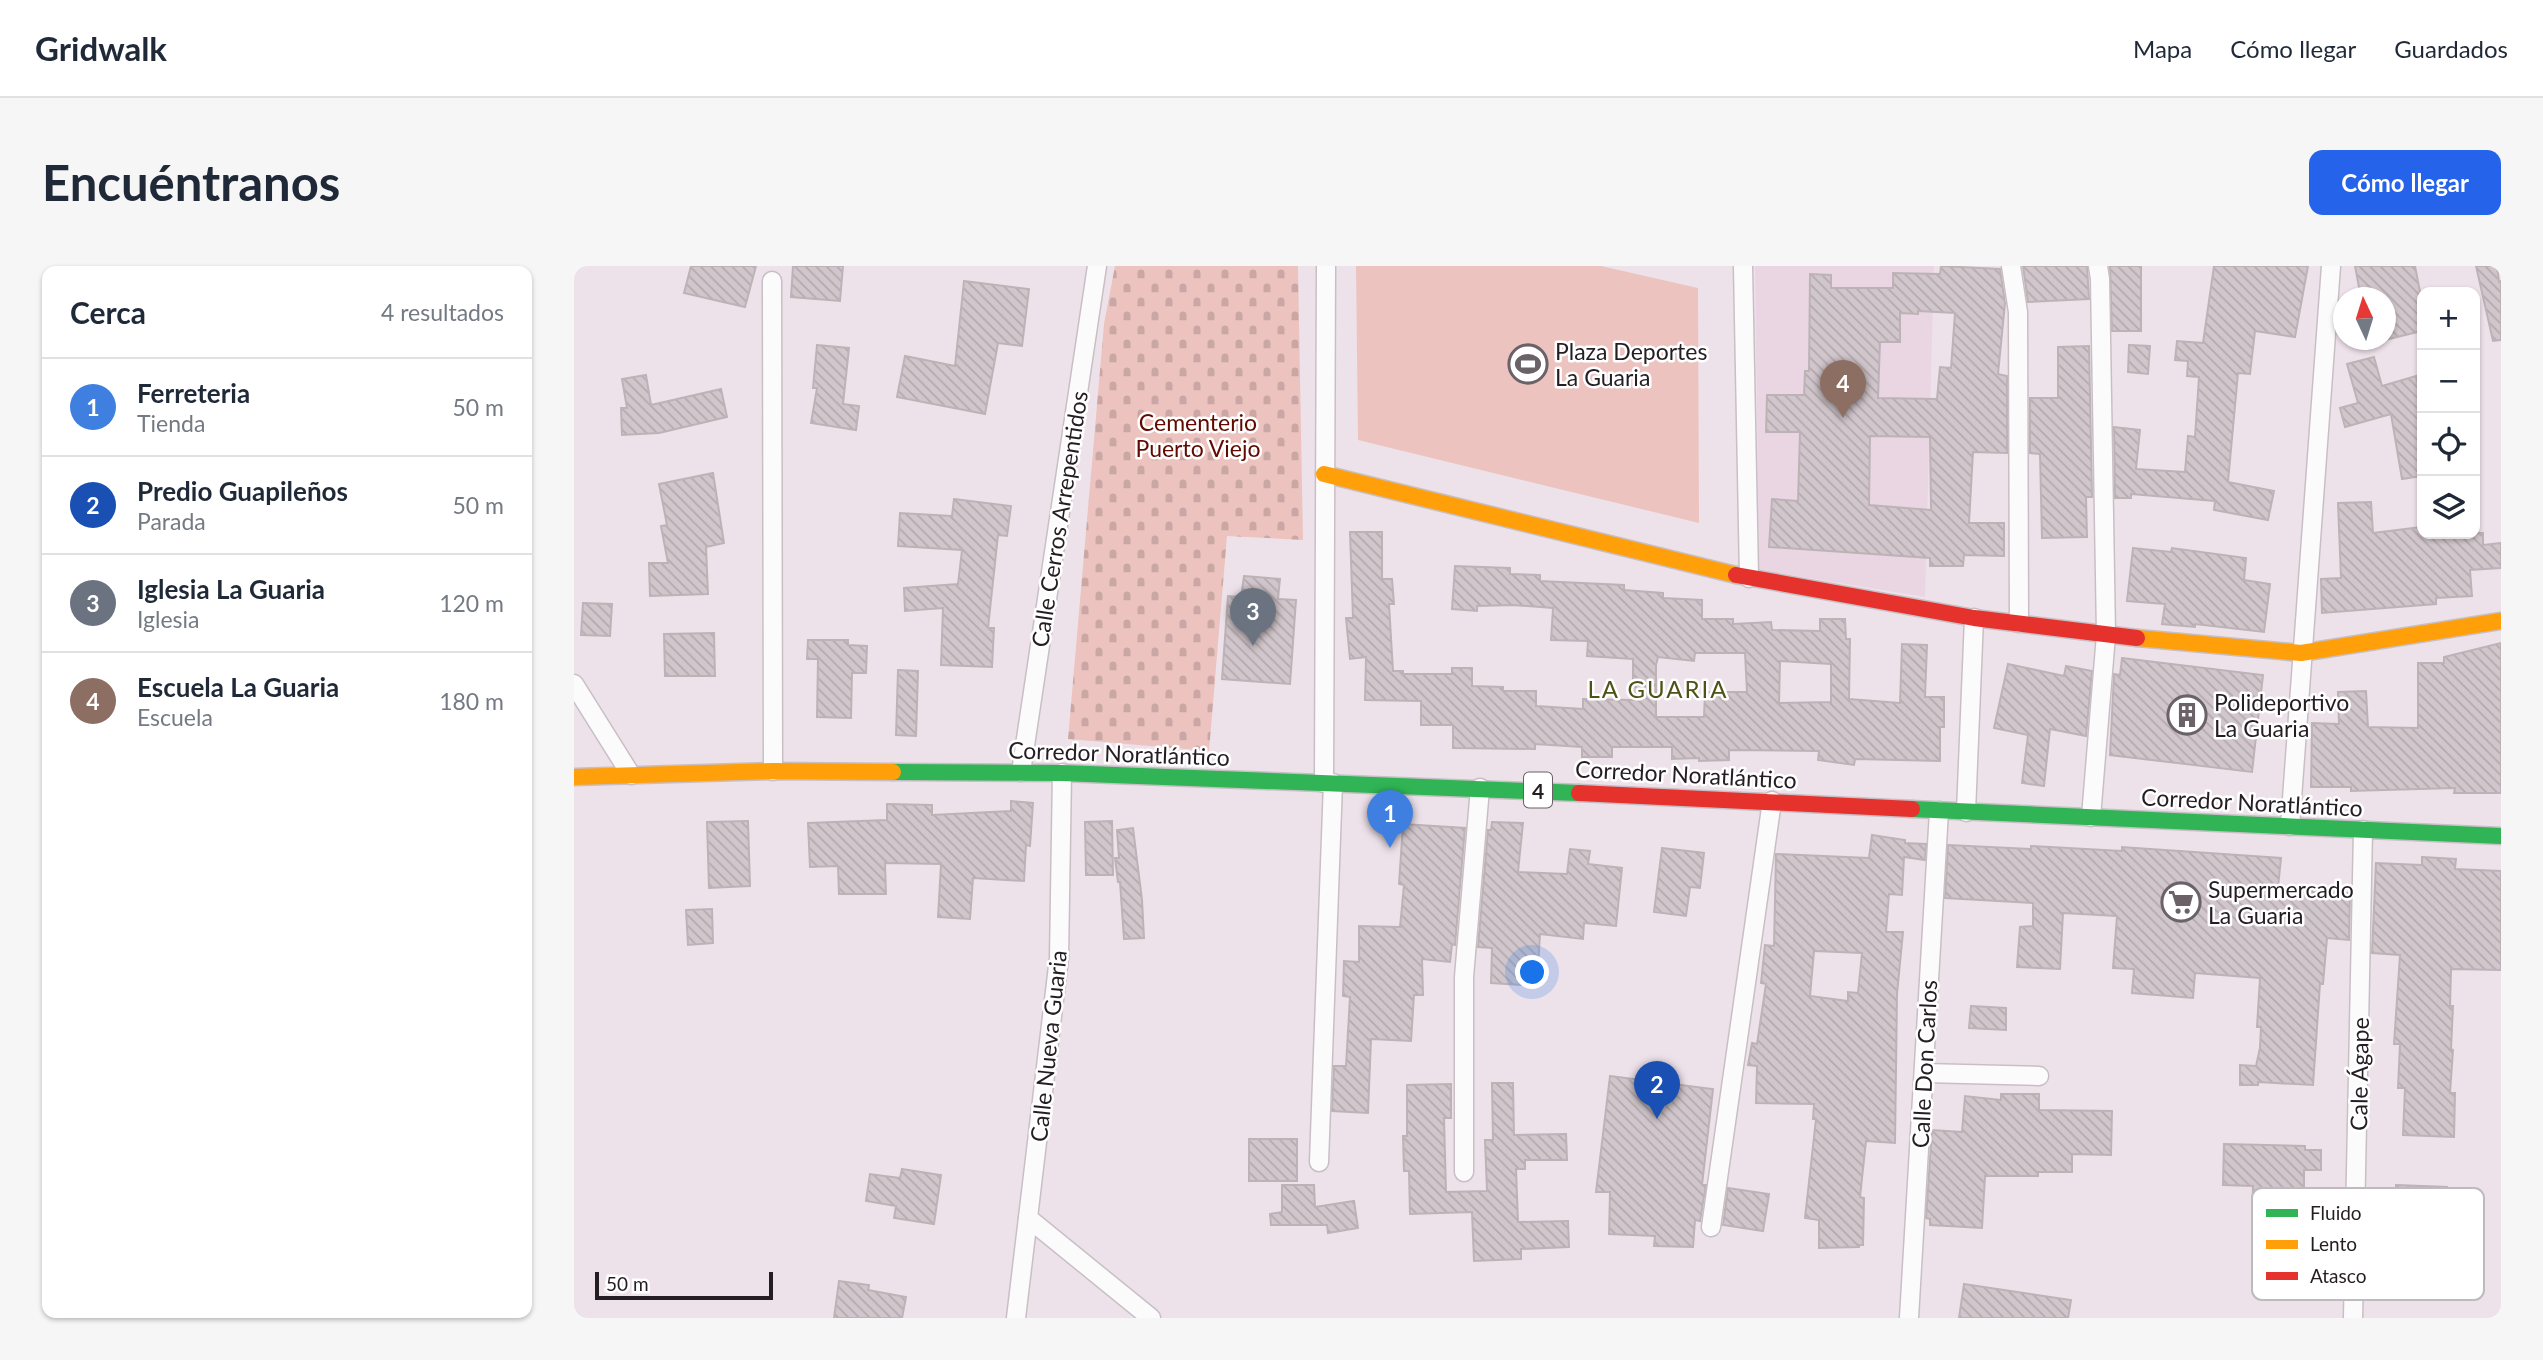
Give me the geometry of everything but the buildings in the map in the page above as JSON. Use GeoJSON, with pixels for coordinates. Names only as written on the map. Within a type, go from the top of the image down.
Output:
{"type":"FeatureCollection","features":[{"type":"Feature","properties":{"kind":"main road"},"geometry":{"type":"LineString","coordinates":[[1324,474],[1749,578],[1974,618],[2106,635],[2301,653],[2501,621]]}},
{"type":"Feature","properties":{"kind":"main road","name":"Corredor Noratlántico"},"geometry":{"type":"LineString","coordinates":[[574,777],[773,771],[1062,773],[1772,800],[1966,813],[2501,836]]}},
{"type":"Feature","properties":{"kind":"street","name":"Calle Cerros Arrepentidos"},"geometry":{"type":"LineString","coordinates":[[1021,772],[1097,266]]}},
{"type":"Feature","properties":{"kind":"street"},"geometry":{"type":"LineString","coordinates":[[1319,1162],[1329,783],[1324,474],[1326,266]]}},
{"type":"Feature","properties":{"kind":"street"},"geometry":{"type":"LineString","coordinates":[[1742,266],[1749,578]]}},
{"type":"Feature","properties":{"kind":"street"},"geometry":{"type":"LineString","coordinates":[[2011,266],[2018,312],[2019,624]]}},
{"type":"Feature","properties":{"kind":"street"},"geometry":{"type":"LineString","coordinates":[[2091,817],[2106,635],[2098,266]]}},
{"type":"Feature","properties":{"kind":"street"},"geometry":{"type":"LineString","coordinates":[[2291,826],[2301,653],[2331,266]]}},
{"type":"Feature","properties":{"kind":"street"},"geometry":{"type":"LineString","coordinates":[[772,281],[773,771]]}},
{"type":"Feature","properties":{"kind":"street"},"geometry":{"type":"LineString","coordinates":[[1966,813],[1974,618]]}},
{"type":"Feature","properties":{"kind":"street"},"geometry":{"type":"LineString","coordinates":[[574,684],[631,775]]}},
{"type":"Feature","properties":{"kind":"street","name":"Calle Nueva Guaria"},"geometry":{"type":"LineString","coordinates":[[1016,1318],[1059,958],[1062,773]]}},
{"type":"Feature","properties":{"kind":"street"},"geometry":{"type":"LineString","coordinates":[[1464,1172],[1464,977],[1480,788]]}},
{"type":"Feature","properties":{"kind":"street"},"geometry":{"type":"LineString","coordinates":[[1711,1227],[1772,800]]}},
{"type":"Feature","properties":{"kind":"street","name":"Calle Don Carlos"},"geometry":{"type":"LineString","coordinates":[[1909,1318],[1939,811]]}},
{"type":"Feature","properties":{"kind":"street","name":"Cale Ágape"},"geometry":{"type":"LineString","coordinates":[[2356,1188],[2363,830]]}},
{"type":"Feature","properties":{"kind":"street"},"geometry":{"type":"LineString","coordinates":[[1924,1073],[2039,1076]]}},
{"type":"Feature","properties":{"kind":"street"},"geometry":{"type":"LineString","coordinates":[[1028,1218],[1151,1318]]}},
{"type":"Feature","properties":{"kind":"street","name":"Cale Ágape"},"geometry":{"type":"LineString","coordinates":[[2353,1300],[2353,1318]]}},
{"type":"Feature","properties":{"kind":"shaded area"},"geometry":{"type":"Polygon","coordinates":[[[1755,266],[1934,266],[1925,597],[1759,570],[1755,266]]]}},
{"type":"Feature","properties":{"kind":"green space","name":"Cementerio Puerto Viejo"},"geometry":{"type":"Polygon","coordinates":[[[1115,266],[1298,266],[1303,540],[1227,536],[1209,751],[1068,739],[1104,324],[1115,266]]]}},
{"type":"Feature","properties":{"kind":"green space","name":"Plaza Deportes La Guaria"},"geometry":{"type":"Polygon","coordinates":[[[1356,266],[1601,266],[1698,288],[1699,523],[1358,440],[1356,266]]]}},
{"type":"Feature","properties":{"kind":"traffic: fast"},"geometry":{"type":"LineString","coordinates":[[893,772],[1062,773],[1579,793]]}},
{"type":"Feature","properties":{"kind":"traffic: fast"},"geometry":{"type":"LineString","coordinates":[[1912,809],[2501,836]]}},
{"type":"Feature","properties":{"kind":"traffic: slow"},"geometry":{"type":"LineString","coordinates":[[1324,474],[1736,575]]}},
{"type":"Feature","properties":{"kind":"traffic: slow"},"geometry":{"type":"LineString","coordinates":[[2137,638],[2301,653],[2501,621]]}},
{"type":"Feature","properties":{"kind":"traffic: slow"},"geometry":{"type":"LineString","coordinates":[[574,777],[773,771],[893,772]]}},
{"type":"Feature","properties":{"kind":"traffic: jam"},"geometry":{"type":"LineString","coordinates":[[1736,575],[1974,618],[2137,638]]}},
{"type":"Feature","properties":{"kind":"traffic: jam"},"geometry":{"type":"LineString","coordinates":[[1579,793],[1912,809]]}},
{"type":"Feature","properties":{"kind":"place","name":"Plaza Deportes La Guaria"},"geometry":{"type":"Point","coordinates":[1528,364]}},
{"type":"Feature","properties":{"kind":"place","name":"Escuela La Guaria"},"geometry":{"type":"Point","coordinates":[1843,418]}},
{"type":"Feature","properties":{"kind":"place","name":"Iglesia La Guaria"},"geometry":{"type":"Point","coordinates":[1253,646]}},
{"type":"Feature","properties":{"kind":"place","name":"Polideportivo La Guaria"},"geometry":{"type":"Point","coordinates":[2187,715]}},
{"type":"Feature","properties":{"kind":"place","name":"Ferreteria"},"geometry":{"type":"Point","coordinates":[1390,848]}},
{"type":"Feature","properties":{"kind":"place","name":"Supermercado La Guaria"},"geometry":{"type":"Point","coordinates":[2181,902]}},
{"type":"Feature","properties":{"kind":"place","name":"Predio Guapileños"},"geometry":{"type":"Point","coordinates":[1657,1119]}},
{"type":"Feature","properties":{"kind":"district","name":"LA GUARIA"},"geometry":{"type":"Point","coordinates":[1658,688]}}]}
